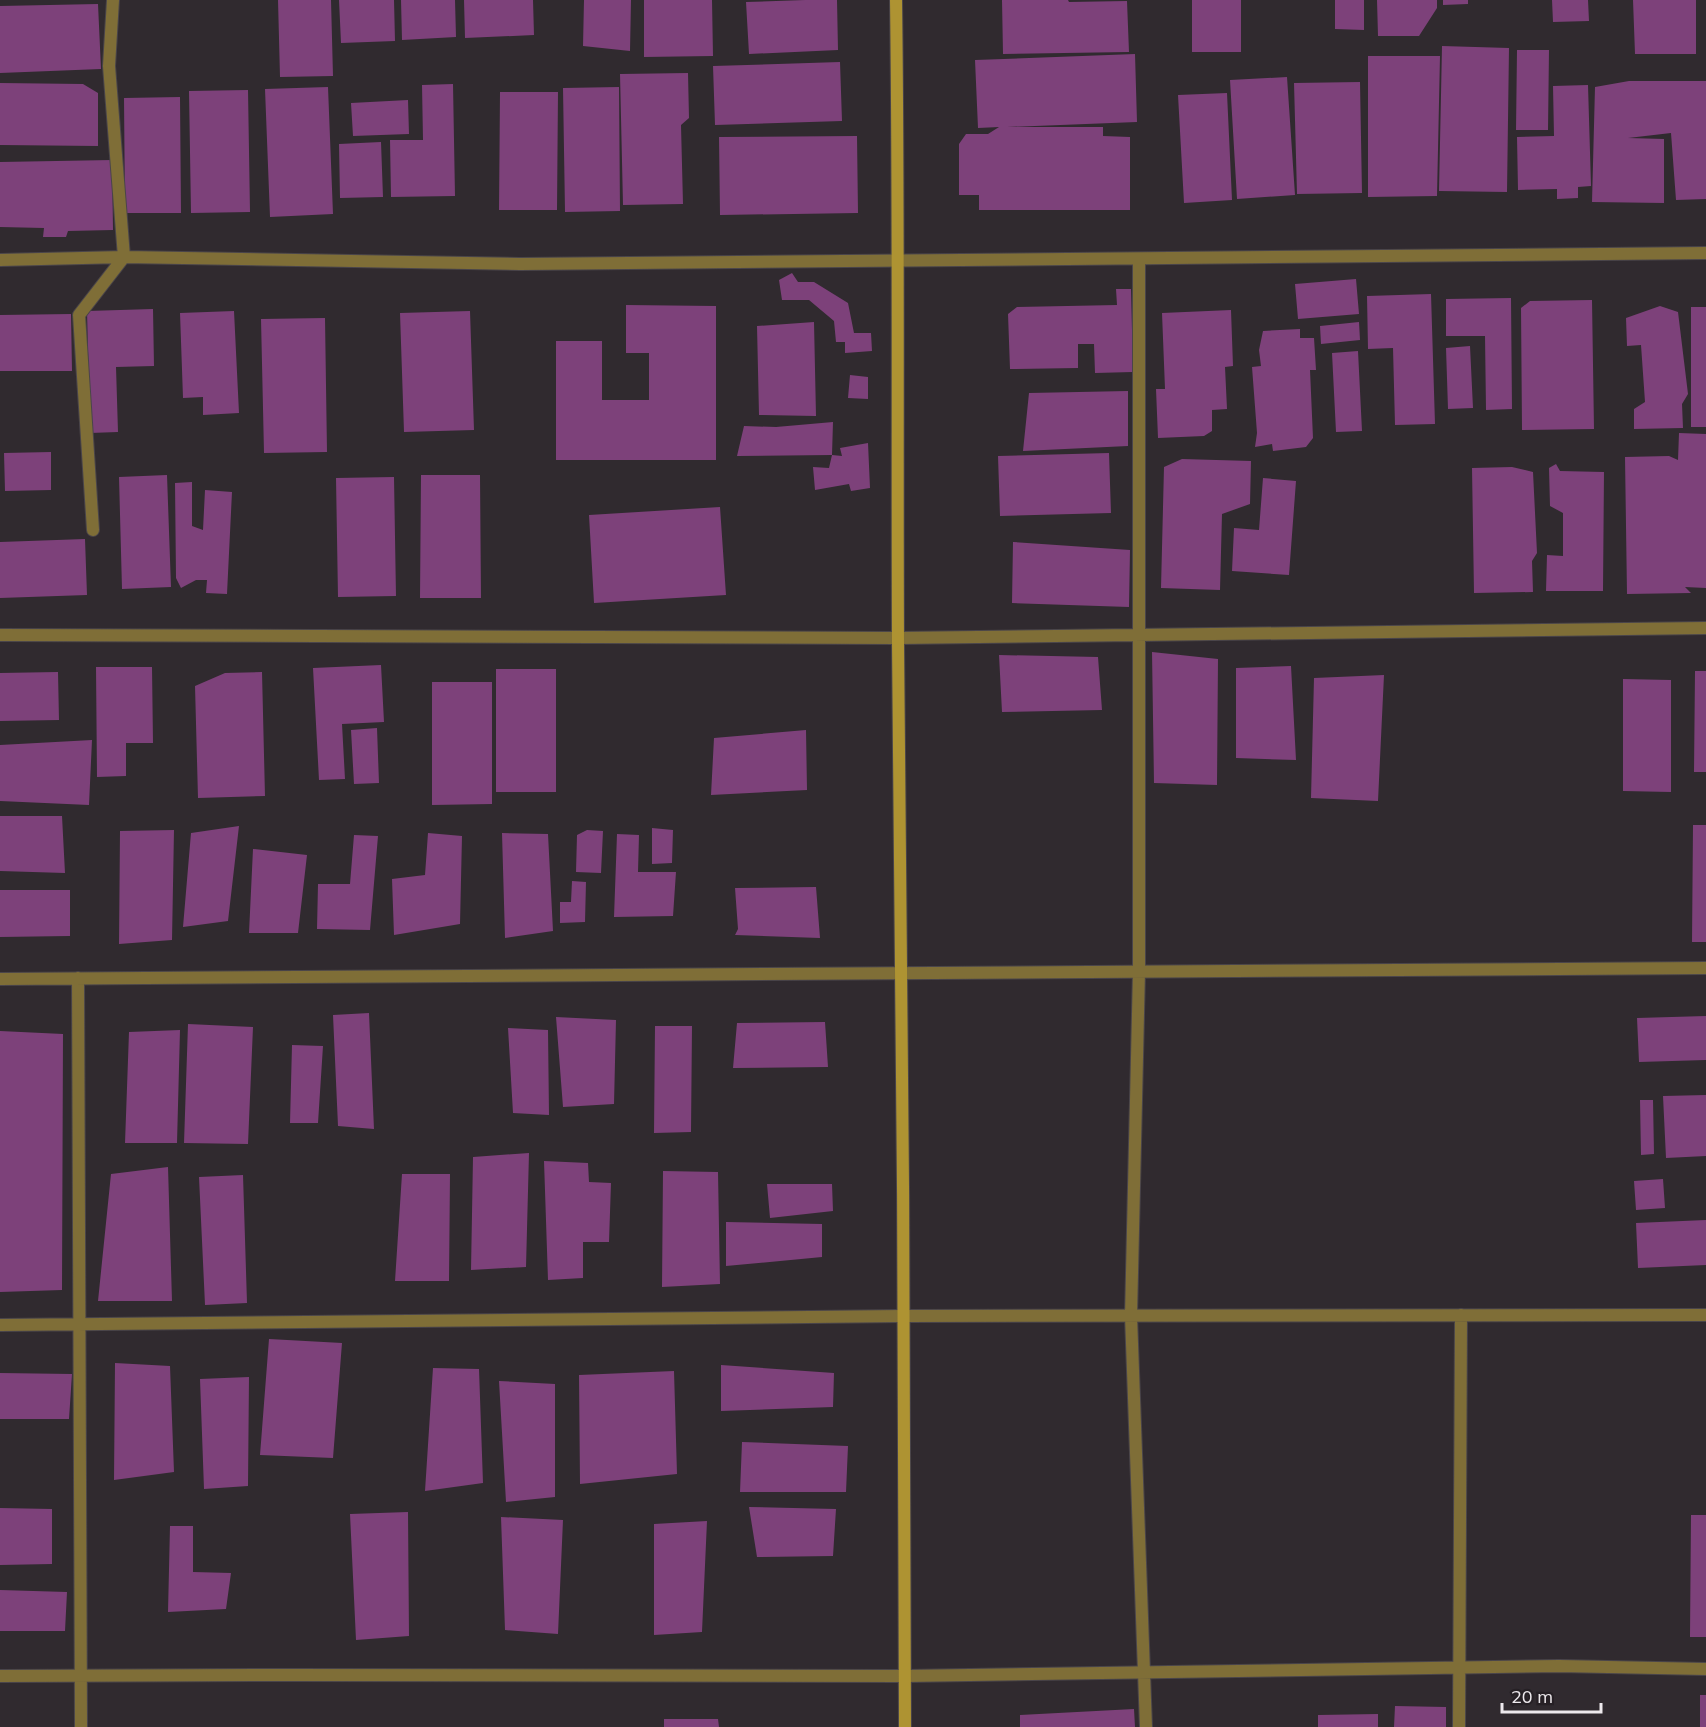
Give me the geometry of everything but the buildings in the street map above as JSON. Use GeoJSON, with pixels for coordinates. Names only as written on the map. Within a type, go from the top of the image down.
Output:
{"type":"FeatureCollection","features":[{"type":"Feature","properties":{"kind":"street"},"geometry":{"type":"LineString","coordinates":[[93,530],[79,315],[124,258],[109,66],[113,0]]}},
{"type":"Feature","properties":{"kind":"street"},"geometry":{"type":"LineString","coordinates":[[896,0],[905,1727]]}},
{"type":"Feature","properties":{"kind":"street"},"geometry":{"type":"LineString","coordinates":[[0,260],[124,258],[520,264],[1706,254]]}},
{"type":"Feature","properties":{"kind":"street"},"geometry":{"type":"LineString","coordinates":[[1139,259],[1138,972],[1131,1316],[1146,1727]]}},
{"type":"Feature","properties":{"kind":"street"},"geometry":{"type":"LineString","coordinates":[[0,635],[898,638],[1706,628]]}},
{"type":"Feature","properties":{"kind":"street"},"geometry":{"type":"LineString","coordinates":[[0,979],[1706,968]]}},
{"type":"Feature","properties":{"kind":"street"},"geometry":{"type":"LineString","coordinates":[[78,978],[81,1727]]}},
{"type":"Feature","properties":{"kind":"street"},"geometry":{"type":"LineString","coordinates":[[1459,1727],[1461,1315]]}},
{"type":"Feature","properties":{"kind":"street"},"geometry":{"type":"LineString","coordinates":[[0,1325],[903,1316],[1706,1315]]}},
{"type":"Feature","properties":{"kind":"street"},"geometry":{"type":"LineString","coordinates":[[0,1676],[906,1676],[1559,1666],[1706,1669]]}}]}
